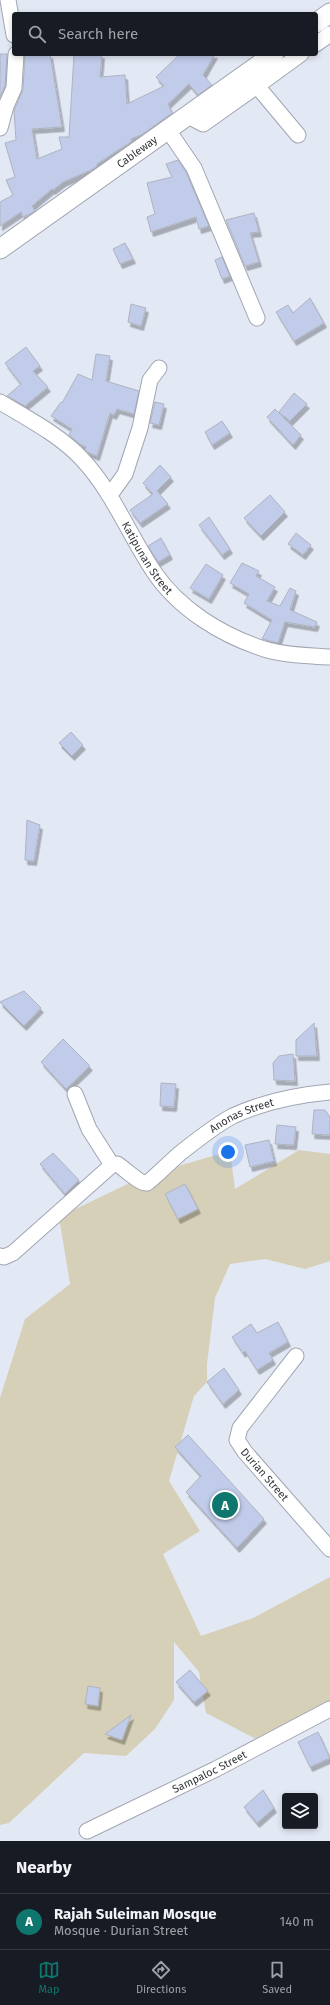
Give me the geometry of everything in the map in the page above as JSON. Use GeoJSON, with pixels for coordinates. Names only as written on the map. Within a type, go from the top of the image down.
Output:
{"type":"FeatureCollection","features":[{"type":"Feature","properties":{"kind":"street"},"geometry":{"type":"LineString","coordinates":[[8,0],[12,23]]}},
{"type":"Feature","properties":{"kind":"street"},"geometry":{"type":"LineString","coordinates":[[318,22],[330,13]]}},
{"type":"Feature","properties":{"kind":"street"},"geometry":{"type":"LineString","coordinates":[[318,43],[330,34]]}},
{"type":"Feature","properties":{"kind":"street"},"geometry":{"type":"LineString","coordinates":[[0,128],[6,106],[14,88],[16,56]]}},
{"type":"Feature","properties":{"kind":"street","name":"Cableway"},"geometry":{"type":"LineString","coordinates":[[0,249],[271,56]]}},
{"type":"Feature","properties":{"kind":"street"},"geometry":{"type":"LineString","coordinates":[[188,116],[203,124],[299,56]]}},
{"type":"Feature","properties":{"kind":"street"},"geometry":{"type":"LineString","coordinates":[[257,86],[298,135]]}},
{"type":"Feature","properties":{"kind":"street"},"geometry":{"type":"LineString","coordinates":[[168,130],[194,168],[258,318]]}},
{"type":"Feature","properties":{"kind":"street"},"geometry":{"type":"LineString","coordinates":[[110,495],[125,474],[140,428],[150,380],[159,368]]}},
{"type":"Feature","properties":{"kind":"street","name":"Katipunan Street"},"geometry":{"type":"LineString","coordinates":[[0,402],[45,429],[81,458],[110,495],[154,572],[177,600],[213,626],[265,649],[330,657]]}},
{"type":"Feature","properties":{"kind":"street","name":"Anonas Street"},"geometry":{"type":"LineString","coordinates":[[112,1165],[117,1164],[122,1166],[141,1182],[146,1183],[151,1181],[164,1166],[184,1150],[232,1116],[281,1099],[330,1092]]}},
{"type":"Feature","properties":{"kind":"street"},"geometry":{"type":"LineString","coordinates":[[0,1256],[4,1257],[13,1253],[112,1165],[89,1129],[75,1094]]}},
{"type":"Feature","properties":{"kind":"street","name":"Durian Street"},"geometry":{"type":"LineString","coordinates":[[296,1356],[240,1428],[237,1440],[245,1452],[330,1549]]}},
{"type":"Feature","properties":{"kind":"street","name":"Sampaloc Street"},"geometry":{"type":"LineString","coordinates":[[86,1831],[216,1769],[330,1709]]}},
{"type":"Feature","properties":{"kind":"shaded area"},"geometry":{"type":"Polygon","coordinates":[[[299,1150],[330,1154],[330,1261],[305,1269],[265,1259],[230,1264],[215,1298],[207,1364],[207,1382],[194,1396],[169,1481],[200,1531],[163,1554],[201,1636],[253,1618],[330,1577],[330,1712],[260,1741],[206,1713],[199,1672],[174,1642],[174,1700],[155,1729],[126,1756],[84,1753],[9,1823],[0,1825],[0,1398],[25,1319],[70,1284],[59,1217],[144,1176],[230,1151],[235,1189],[299,1150]]]}},
{"type":"Feature","properties":{"kind":"building"},"geometry":{"type":"Polygon","coordinates":[[[0,54],[7,54],[5,86],[0,97],[0,54]]]}},
{"type":"Feature","properties":{"kind":"building"},"geometry":{"type":"Polygon","coordinates":[[[25,56],[50,56],[62,127],[32,129],[37,159],[62,149],[59,137],[69,137],[74,56],[102,56],[100,77],[125,75],[127,104],[164,86],[156,77],[178,56],[214,56],[203,75],[212,85],[198,95],[189,84],[168,104],[172,113],[143,134],[131,139],[132,141],[97,164],[97,166],[91,170],[63,182],[53,190],[52,189],[32,206],[35,211],[23,217],[21,212],[0,226],[0,202],[13,195],[6,180],[15,177],[5,143],[16,140],[14,111],[23,89],[25,56]]]}},
{"type":"Feature","properties":{"kind":"building"},"geometry":{"type":"Polygon","coordinates":[[[178,160],[186,172],[209,226],[199,229],[196,217],[151,232],[147,217],[155,214],[147,183],[172,177],[166,164],[178,160]]]}},
{"type":"Feature","properties":{"kind":"building"},"geometry":{"type":"Polygon","coordinates":[[[254,213],[259,232],[250,233],[259,262],[245,266],[226,220],[254,213]]]}},
{"type":"Feature","properties":{"kind":"building"},"geometry":{"type":"Polygon","coordinates":[[[125,243],[133,259],[120,264],[113,249],[125,243]]]}},
{"type":"Feature","properties":{"kind":"building"},"geometry":{"type":"Polygon","coordinates":[[[222,257],[230,276],[222,279],[215,260],[222,257]]]}},
{"type":"Feature","properties":{"kind":"building"},"geometry":{"type":"Polygon","coordinates":[[[310,298],[324,323],[294,341],[276,312],[288,305],[293,313],[310,298]]]}},
{"type":"Feature","properties":{"kind":"building"},"geometry":{"type":"Polygon","coordinates":[[[131,304],[146,308],[141,326],[128,322],[131,304]]]}},
{"type":"Feature","properties":{"kind":"building"},"geometry":{"type":"Polygon","coordinates":[[[26,347],[40,366],[33,371],[48,387],[25,406],[7,396],[21,384],[5,363],[26,347]]]}},
{"type":"Feature","properties":{"kind":"building"},"geometry":{"type":"Polygon","coordinates":[[[96,354],[110,356],[106,381],[139,391],[134,414],[117,409],[114,415],[110,413],[97,456],[85,450],[86,447],[81,445],[69,435],[72,429],[51,416],[61,402],[62,403],[78,374],[92,380],[96,354]]]}},
{"type":"Feature","properties":{"kind":"building"},"geometry":{"type":"Polygon","coordinates":[[[294,393],[307,404],[290,421],[279,412],[294,393]]]}},
{"type":"Feature","properties":{"kind":"building"},"geometry":{"type":"Polygon","coordinates":[[[155,402],[164,404],[159,425],[150,423],[155,402]]]}},
{"type":"Feature","properties":{"kind":"building"},"geometry":{"type":"Polygon","coordinates":[[[275,409],[301,435],[293,445],[267,417],[275,409]]]}},
{"type":"Feature","properties":{"kind":"building"},"geometry":{"type":"Polygon","coordinates":[[[222,421],[230,433],[212,445],[205,432],[222,421]]]}},
{"type":"Feature","properties":{"kind":"building"},"geometry":{"type":"Polygon","coordinates":[[[160,465],[171,477],[157,491],[168,504],[140,523],[130,510],[153,494],[143,483],[160,465]]]}},
{"type":"Feature","properties":{"kind":"building"},"geometry":{"type":"Polygon","coordinates":[[[270,495],[285,512],[261,536],[244,518],[270,495]]]}},
{"type":"Feature","properties":{"kind":"building"},"geometry":{"type":"Polygon","coordinates":[[[209,517],[230,549],[222,555],[199,525],[209,517]]]}},
{"type":"Feature","properties":{"kind":"building"},"geometry":{"type":"Polygon","coordinates":[[[296,533],[311,545],[303,555],[288,544],[296,533]]]}},
{"type":"Feature","properties":{"kind":"building"},"geometry":{"type":"Polygon","coordinates":[[[161,538],[170,555],[158,562],[148,546],[161,538]]]}},
{"type":"Feature","properties":{"kind":"building"},"geometry":{"type":"Polygon","coordinates":[[[242,563],[259,571],[256,576],[275,587],[267,601],[280,606],[290,588],[296,591],[290,610],[317,622],[315,627],[285,622],[278,643],[262,639],[272,620],[244,603],[249,594],[230,583],[242,563]]]}},
{"type":"Feature","properties":{"kind":"building"},"geometry":{"type":"Polygon","coordinates":[[[206,564],[223,575],[209,599],[190,588],[206,564]]]}},
{"type":"Feature","properties":{"kind":"building"},"geometry":{"type":"Polygon","coordinates":[[[71,732],[83,745],[72,756],[59,743],[71,732]]]}},
{"type":"Feature","properties":{"kind":"building"},"geometry":{"type":"Polygon","coordinates":[[[27,820],[40,825],[34,861],[25,860],[27,820]]]}},
{"type":"Feature","properties":{"kind":"building"},"geometry":{"type":"Polygon","coordinates":[[[24,991],[41,1008],[24,1026],[0,1002],[24,991]]]}},
{"type":"Feature","properties":{"kind":"building"},"geometry":{"type":"Polygon","coordinates":[[[314,1023],[317,1056],[296,1056],[296,1040],[314,1023]]]}},
{"type":"Feature","properties":{"kind":"building"},"geometry":{"type":"Polygon","coordinates":[[[63,1039],[90,1066],[66,1089],[41,1062],[63,1039]]]}},
{"type":"Feature","properties":{"kind":"building"},"geometry":{"type":"Polygon","coordinates":[[[293,1054],[295,1081],[274,1080],[273,1063],[279,1056],[293,1054]]]}},
{"type":"Feature","properties":{"kind":"building"},"geometry":{"type":"Polygon","coordinates":[[[161,1083],[176,1084],[174,1107],[160,1106],[161,1083]]]}},
{"type":"Feature","properties":{"kind":"building"},"geometry":{"type":"Polygon","coordinates":[[[314,1110],[325,1110],[330,1117],[330,1135],[312,1134],[314,1110]]]}},
{"type":"Feature","properties":{"kind":"building"},"geometry":{"type":"Polygon","coordinates":[[[277,1125],[296,1127],[294,1145],[275,1144],[277,1125]]]}},
{"type":"Feature","properties":{"kind":"building"},"geometry":{"type":"Polygon","coordinates":[[[269,1140],[274,1161],[250,1167],[245,1145],[269,1140]]]}},
{"type":"Feature","properties":{"kind":"building"},"geometry":{"type":"Polygon","coordinates":[[[53,1153],[79,1180],[65,1194],[40,1164],[53,1153]]]}},
{"type":"Feature","properties":{"kind":"building"},"geometry":{"type":"Polygon","coordinates":[[[185,1184],[198,1209],[178,1219],[165,1194],[185,1184]]]}},
{"type":"Feature","properties":{"kind":"building"},"geometry":{"type":"Polygon","coordinates":[[[278,1322],[288,1342],[269,1353],[273,1360],[257,1370],[245,1351],[243,1353],[232,1337],[251,1324],[257,1333],[278,1322]]]}},
{"type":"Feature","properties":{"kind":"building"},"geometry":{"type":"Polygon","coordinates":[[[224,1368],[239,1390],[223,1404],[207,1382],[224,1368]]]}},
{"type":"Feature","properties":{"kind":"building"},"geometry":{"type":"Polygon","coordinates":[[[188,1435],[264,1519],[237,1548],[186,1492],[201,1476],[175,1447],[188,1435]]]}},
{"type":"Feature","properties":{"kind":"building"},"geometry":{"type":"Polygon","coordinates":[[[190,1670],[208,1691],[194,1702],[176,1682],[190,1670]]]}},
{"type":"Feature","properties":{"kind":"building"},"geometry":{"type":"Polygon","coordinates":[[[88,1686],[100,1688],[98,1706],[85,1704],[88,1686]]]}},
{"type":"Feature","properties":{"kind":"building"},"geometry":{"type":"Polygon","coordinates":[[[131,1715],[122,1740],[105,1734],[131,1715]]]}},
{"type":"Feature","properties":{"kind":"building"},"geometry":{"type":"Polygon","coordinates":[[[318,1732],[330,1758],[310,1767],[298,1742],[318,1732]]]}},
{"type":"Feature","properties":{"kind":"building"},"geometry":{"type":"Polygon","coordinates":[[[263,1790],[274,1808],[257,1823],[244,1807],[263,1790]]]}},
{"type":"Feature","properties":{"kind":"place","name":"Rajah Suleiman Mosque"},"geometry":{"type":"Point","coordinates":[225,1505]}}]}
